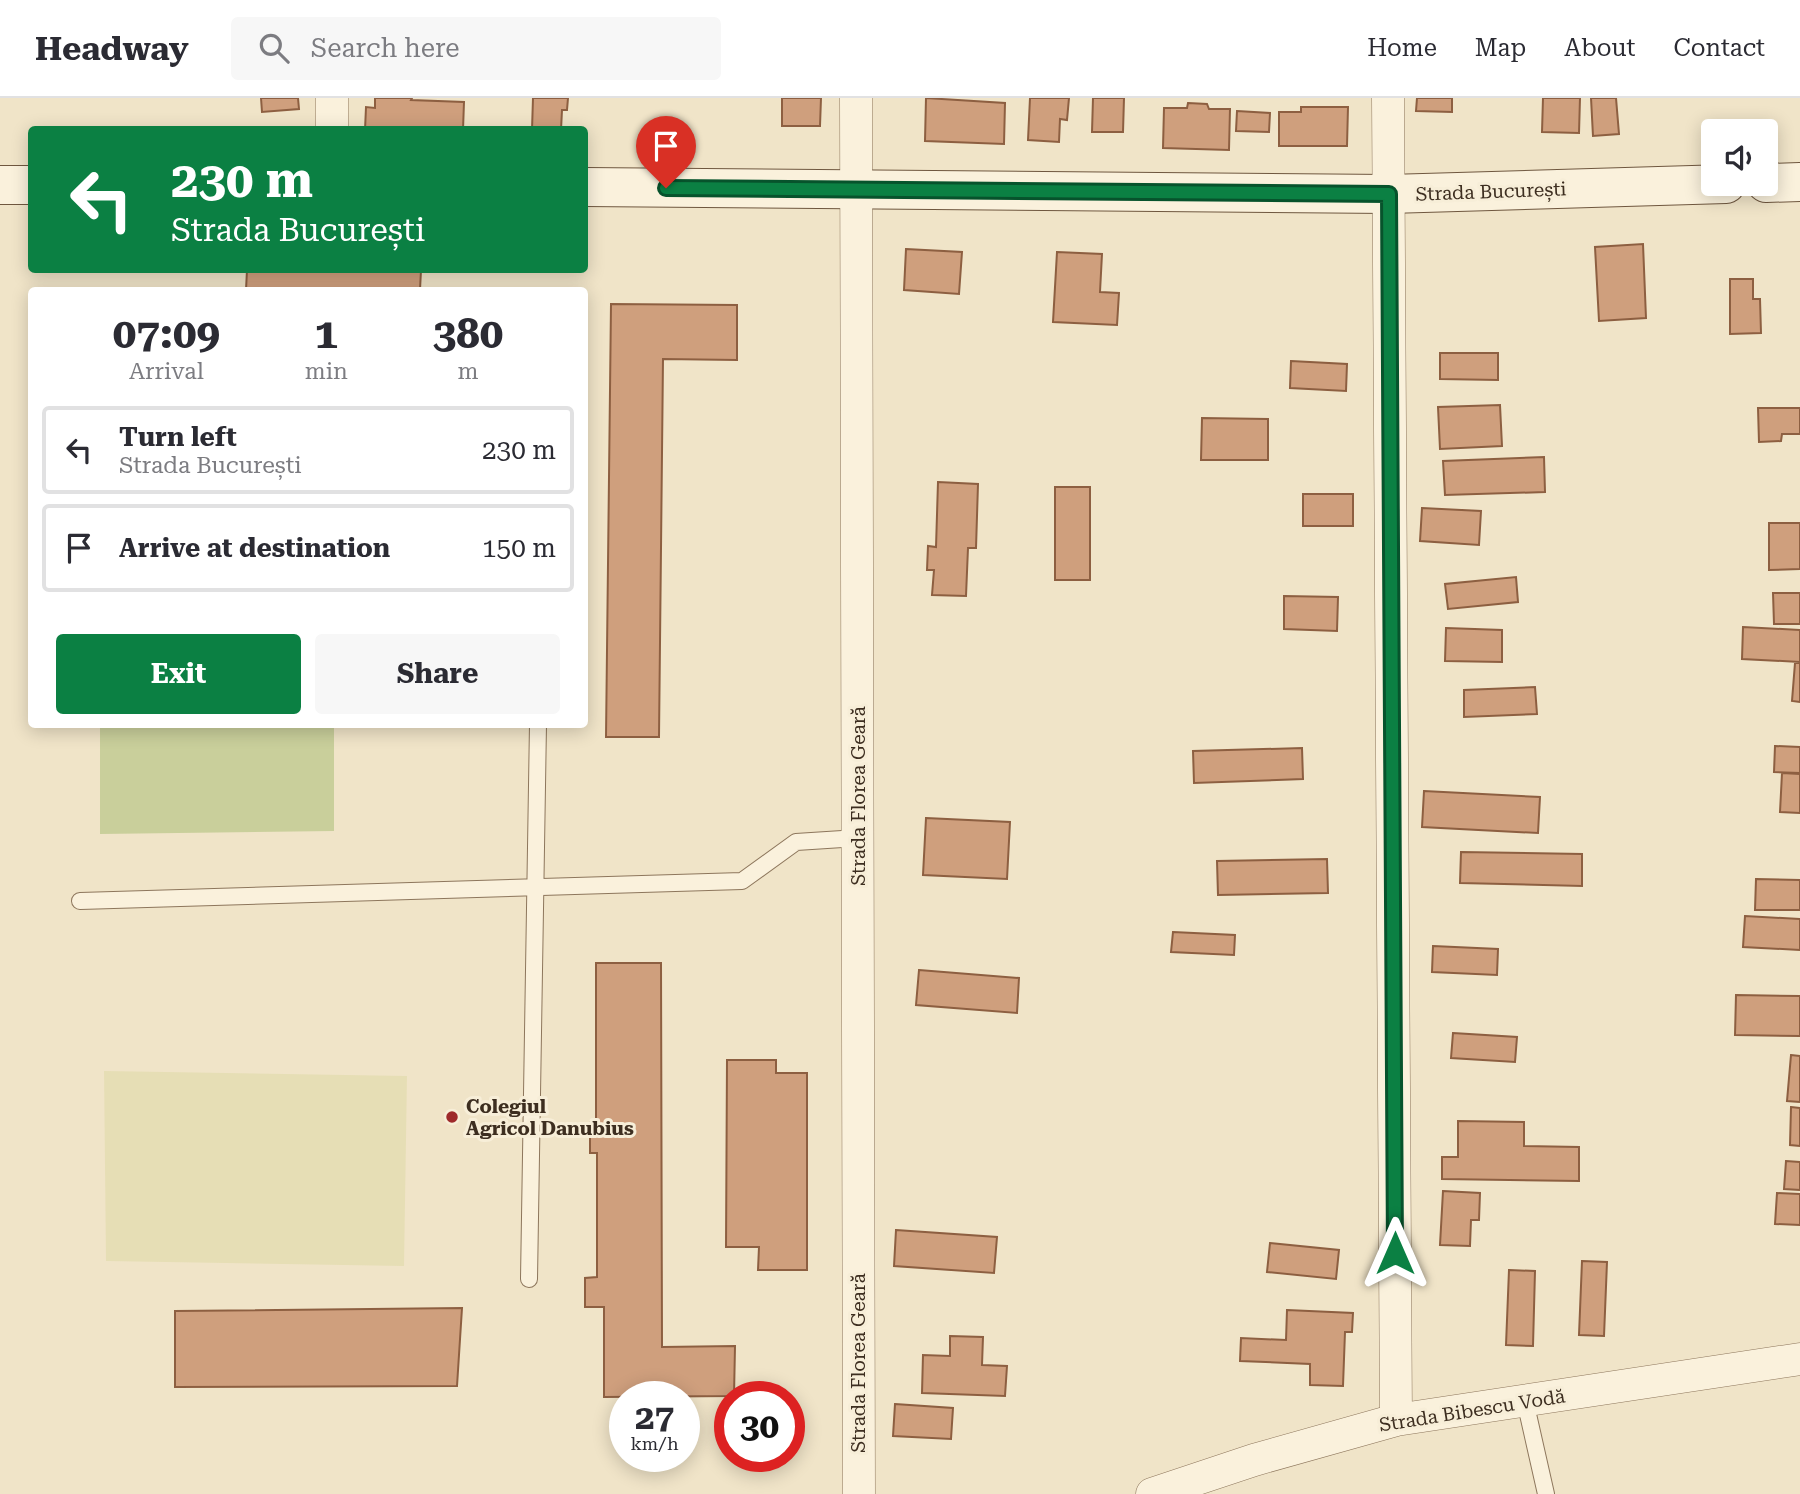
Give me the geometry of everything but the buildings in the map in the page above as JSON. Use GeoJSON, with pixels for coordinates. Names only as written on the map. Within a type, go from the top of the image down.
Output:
{"type":"FeatureCollection","features":[{"type":"Feature","properties":{"kind":"street"},"geometry":{"type":"LineString","coordinates":[[332,98],[332,126]]}},
{"type":"Feature","properties":{"kind":"street","name":"Strada Florea Geară"},"geometry":{"type":"LineString","coordinates":[[856,98],[859,1494]]}},
{"type":"Feature","properties":{"kind":"street"},"geometry":{"type":"LineString","coordinates":[[1388,98],[1396,1420]]}},
{"type":"Feature","properties":{"kind":"street"},"geometry":{"type":"LineString","coordinates":[[1778,183],[1800,182]]}},
{"type":"Feature","properties":{"kind":"street"},"geometry":{"type":"LineString","coordinates":[[0,185],[28,185]]}},
{"type":"Feature","properties":{"kind":"street","name":"Strada București"},"geometry":{"type":"LineString","coordinates":[[588,187],[1389,194],[1701,185]]}},
{"type":"Feature","properties":{"kind":"street","name":"Strada Bibescu Vodă"},"geometry":{"type":"LineString","coordinates":[[1153,1494],[1254,1460],[1396,1420],[1800,1359]]}},
{"type":"Feature","properties":{"kind":"lane"},"geometry":{"type":"LineString","coordinates":[[529,1279],[538,728]]}},
{"type":"Feature","properties":{"kind":"lane"},"geometry":{"type":"LineString","coordinates":[[80,901],[742,881],[796,842],[858,838]]}},
{"type":"Feature","properties":{"kind":"lane"},"geometry":{"type":"LineString","coordinates":[[1525,1401],[1545,1494]]}},
{"type":"Feature","properties":{"kind":"shaded area"},"geometry":{"type":"Polygon","coordinates":[[[104,1071],[407,1076],[404,1266],[106,1261],[104,1071]]]}},
{"type":"Feature","properties":{"kind":"green space"},"geometry":{"type":"Polygon","coordinates":[[[100,728],[334,728],[334,831],[100,834],[100,728]]]}},
{"type":"Feature","properties":{"kind":"place","name":"Colegiul Agricol Danubius"},"geometry":{"type":"Point","coordinates":[452,1117]}},
{"type":"Feature","properties":{"kind":"route"},"geometry":{"type":"LineString","coordinates":[[666,188],[1389,194],[1395,1253]]}}]}
